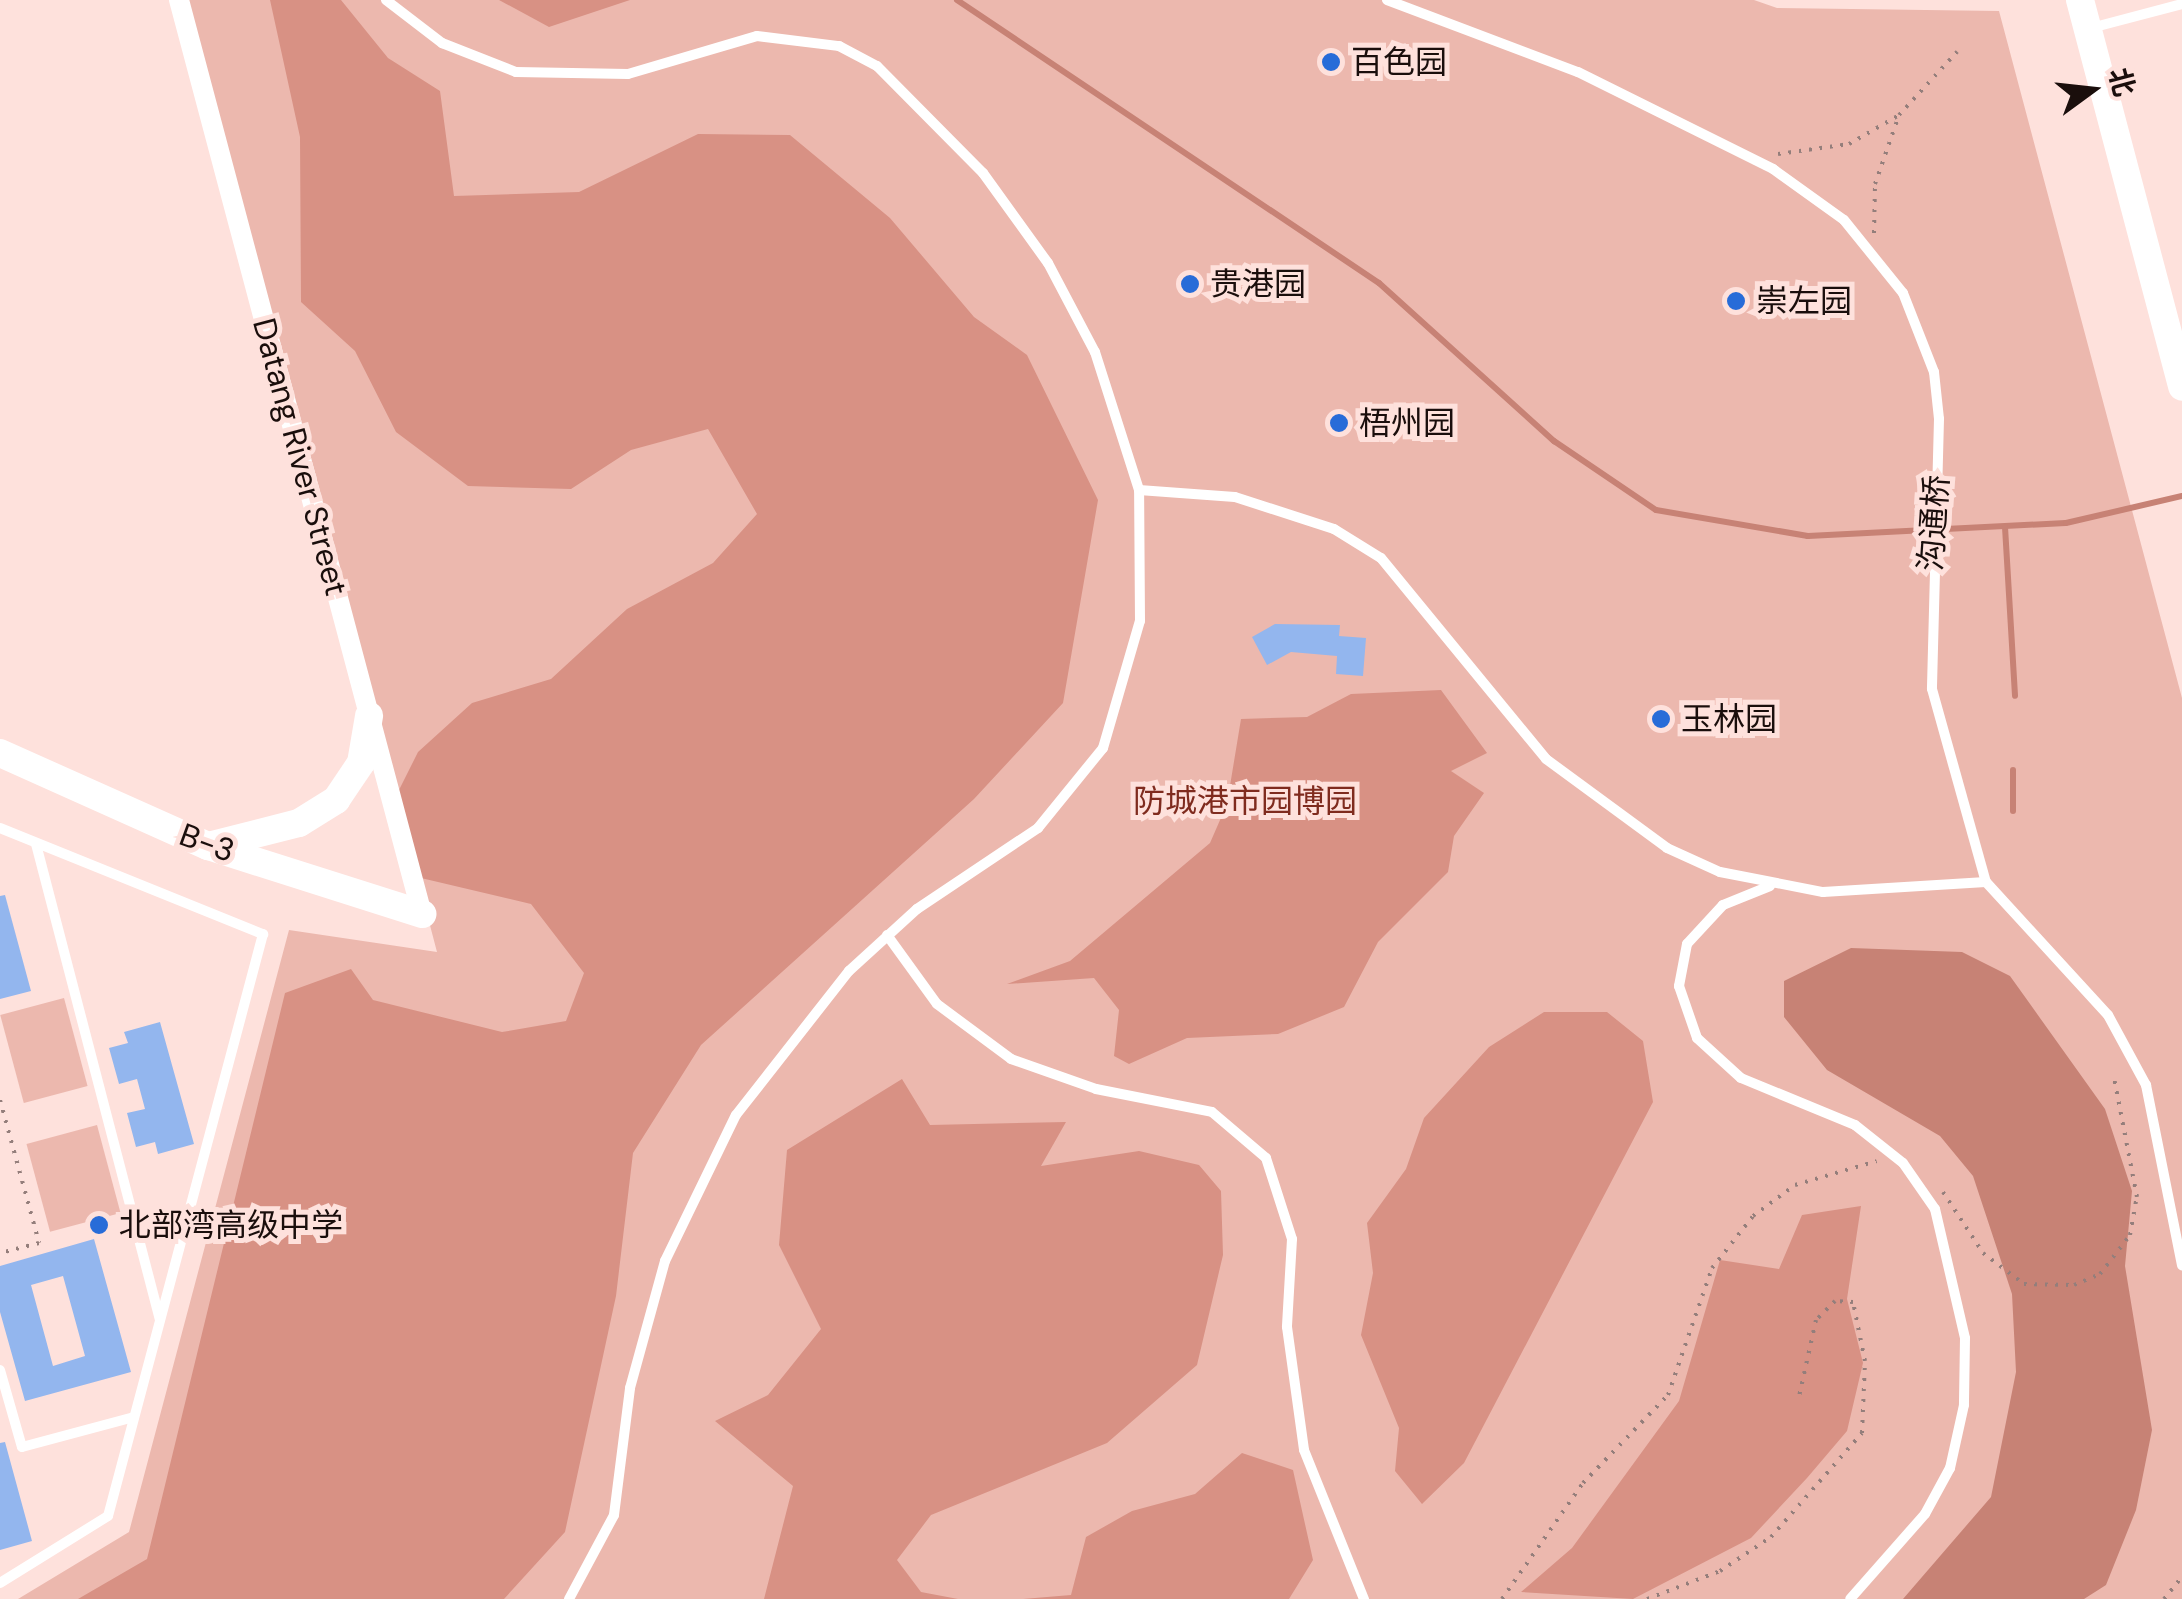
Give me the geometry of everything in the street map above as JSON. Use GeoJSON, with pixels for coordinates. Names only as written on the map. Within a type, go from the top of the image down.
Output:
{"type":"FeatureCollection","features":[{"type":"Feature","properties":{"kind":"street","name":"Datang River Street"},"geometry":{"type":"LineString","coordinates":[[179,0],[422,914]]}},
{"type":"Feature","properties":{"kind":"street"},"geometry":{"type":"LineString","coordinates":[[2080,0],[2182,387]]}},
{"type":"Feature","properties":{"kind":"street"},"geometry":{"type":"LineString","coordinates":[[208,846],[299,823],[336,800],[361,763],[370,716]]}},
{"type":"Feature","properties":{"kind":"street","name":"B-3"},"geometry":{"type":"LineString","coordinates":[[0,753],[208,846],[422,914]]}},
{"type":"Feature","properties":{"kind":"lane"},"geometry":{"type":"LineString","coordinates":[[386,0],[442,43],[516,72],[628,74],[758,36],[840,46],[878,66],[983,173],[1048,262],[1095,352],[1139,490],[1140,621],[1103,748],[1038,828],[888,935],[798,1026],[694,1188],[638,1350],[614,1515],[569,1599]]}},
{"type":"Feature","properties":{"kind":"lane","name":"沟通桥"},"geometry":{"type":"LineString","coordinates":[[1387,0],[1578,72],[1749,156],[1844,220],[1878,257],[1934,372],[1939,451],[1929,594],[1939,727],[1986,882]]}},
{"type":"Feature","properties":{"kind":"lane"},"geometry":{"type":"LineString","coordinates":[[2088,30],[2182,4]]}},
{"type":"Feature","properties":{"kind":"lane"},"geometry":{"type":"LineString","coordinates":[[1139,490],[1236,497],[1350,539],[1419,594],[1477,678],[1584,794],[1667,848],[1771,885],[1861,895],[1986,882],[2108,1015],[2146,1085],[2182,1266]]}},
{"type":"Feature","properties":{"kind":"lane"},"geometry":{"type":"LineString","coordinates":[[0,828],[263,934],[108,1516],[0,1583]]}},
{"type":"Feature","properties":{"kind":"lane"},"geometry":{"type":"LineString","coordinates":[[36,844],[160,1320]]}},
{"type":"Feature","properties":{"kind":"lane"},"geometry":{"type":"LineString","coordinates":[[1771,885],[1723,905],[1687,944],[1679,986],[1697,1038],[1740,1078],[1855,1125],[1903,1163],[1935,1209],[1965,1338],[1964,1405],[1950,1468],[1925,1514],[1850,1599]]}},
{"type":"Feature","properties":{"kind":"lane"},"geometry":{"type":"LineString","coordinates":[[888,935],[937,1004],[1011,1059],[1096,1089],[1212,1112],[1266,1158],[1292,1239],[1287,1327],[1304,1450],[1364,1599]]}},
{"type":"Feature","properties":{"kind":"lane"},"geometry":{"type":"LineString","coordinates":[[0,1370],[22,1447],[134,1417]]}},
{"type":"Feature","properties":{"kind":"path"},"geometry":{"type":"LineString","coordinates":[[1749,156],[1849,144],[1900,116],[1957,52]]}},
{"type":"Feature","properties":{"kind":"path"},"geometry":{"type":"LineString","coordinates":[[1878,257],[1875,184],[1900,116]]}},
{"type":"Feature","properties":{"kind":"path"},"geometry":{"type":"LineString","coordinates":[[2114,1078],[2137,1198]]}},
{"type":"Feature","properties":{"kind":"path"},"geometry":{"type":"LineString","coordinates":[[0,1100],[38,1242],[0,1253]]}},
{"type":"Feature","properties":{"kind":"path"},"geometry":{"type":"LineString","coordinates":[[1502,1599],[1582,1483],[1668,1396],[1712,1268]]}},
{"type":"Feature","properties":{"kind":"path"},"geometry":{"type":"LineString","coordinates":[[1647,1599],[1720,1570],[1771,1537],[1862,1433],[1865,1361],[1853,1302],[1835,1301],[1816,1320],[1798,1401]]}},
{"type":"Feature","properties":{"kind":"path"},"geometry":{"type":"LineString","coordinates":[[2164,1599],[2182,1577]]}},
{"type":"Feature","properties":{"kind":"green space","name":"防城港市园博园"},"geometry":{"type":"Polygon","coordinates":[[[187,0],[1754,0],[1777,8],[1999,11],[2182,698],[2182,1599],[18,1599],[129,1532],[289,930],[437,952],[187,0]]]}},
{"type":"Feature","properties":{"kind":"green space"},"geometry":{"type":"Polygon","coordinates":[[[270,0],[341,0],[388,58],[440,91],[454,196],[579,192],[698,134],[790,135],[890,218],[974,317],[1027,355],[1098,500],[1063,703],[974,799],[701,1045],[633,1153],[616,1296],[565,1532],[504,1599],[78,1599],[147,1559],[285,993],[351,969],[373,1000],[502,1032],[566,1021],[584,973],[531,904],[421,878],[398,792],[418,752],[472,703],[551,679],[627,609],[713,563],[757,514],[708,429],[631,450],[571,489],[468,486],[396,432],[355,351],[301,302],[300,137],[270,0]]]}},
{"type":"Feature","properties":{"kind":"green space"},"geometry":{"type":"Polygon","coordinates":[[[499,0],[630,0],[549,27],[499,0]]]}},
{"type":"Feature","properties":{"kind":"green space"},"geometry":{"type":"Polygon","coordinates":[[[1441,690],[1487,753],[1451,771],[1484,793],[1454,836],[1448,872],[1378,942],[1344,1007],[1278,1034],[1187,1038],[1129,1064],[1114,1056],[1119,1010],[1094,978],[1007,984],[1070,961],[1210,843],[1227,804],[1241,719],[1307,717],[1351,694],[1441,690]]]}},
{"type":"Feature","properties":{"kind":"green space"},"geometry":{"type":"Polygon","coordinates":[[[64,998],[88,1086],[24,1103],[0,1015],[64,998]]]}},
{"type":"Feature","properties":{"kind":"green space"},"geometry":{"type":"Polygon","coordinates":[[[1544,1012],[1607,1012],[1643,1041],[1653,1102],[1464,1463],[1422,1504],[1395,1471],[1399,1428],[1361,1335],[1373,1273],[1367,1223],[1406,1169],[1424,1118],[1489,1047],[1544,1012]]]}},
{"type":"Feature","properties":{"kind":"green space"},"geometry":{"type":"Polygon","coordinates":[[[902,1079],[930,1125],[1066,1122],[1041,1166],[1139,1151],[1199,1165],[1221,1191],[1223,1255],[1197,1365],[1107,1443],[931,1515],[897,1560],[921,1592],[958,1599],[764,1599],[793,1486],[715,1421],[768,1395],[821,1329],[779,1245],[787,1150],[902,1079]]]}},
{"type":"Feature","properties":{"kind":"green space"},"geometry":{"type":"Polygon","coordinates":[[[97,1125],[121,1213],[50,1232],[26,1144],[97,1125]]]}},
{"type":"Feature","properties":{"kind":"green space"},"geometry":{"type":"Polygon","coordinates":[[[1861,1206],[1847,1299],[1863,1363],[1847,1431],[1807,1478],[1751,1538],[1633,1599],[1521,1592],[1572,1548],[1679,1401],[1720,1260],[1779,1269],[1802,1215],[1861,1206]]]}},
{"type":"Feature","properties":{"kind":"green space"},"geometry":{"type":"Polygon","coordinates":[[[1242,1453],[1293,1470],[1313,1560],[1289,1599],[1023,1599],[1071,1595],[1086,1537],[1132,1511],[1195,1494],[1242,1453]]]}},
{"type":"Feature","properties":{"kind":"shaded area"},"geometry":{"type":"Polygon","coordinates":[[[1851,948],[1962,952],[2010,976],[2105,1109],[2132,1191],[2125,1266],[2152,1430],[2136,1510],[2106,1585],[2084,1599],[1903,1599],[1991,1497],[2016,1372],[2012,1294],[1973,1176],[1940,1136],[1827,1070],[1784,1017],[1784,981],[1851,948]]]}},
{"type":"Feature","properties":{"kind":"building"},"geometry":{"type":"Polygon","coordinates":[[[1275,624],[1340,625],[1339,636],[1366,638],[1363,676],[1336,674],[1337,656],[1291,652],[1267,665],[1252,637],[1275,624]]]}},
{"type":"Feature","properties":{"kind":"building"},"geometry":{"type":"Polygon","coordinates":[[[5,895],[31,991],[0,999],[0,896],[5,895]]]}},
{"type":"Feature","properties":{"kind":"building"},"geometry":{"type":"Polygon","coordinates":[[[160,1022],[194,1144],[158,1154],[155,1142],[136,1147],[127,1113],[145,1109],[137,1079],[119,1084],[109,1048],[128,1043],[124,1032],[160,1022]]]}},
{"type":"Feature","properties":{"kind":"building"},"geometry":{"type":"Polygon","coordinates":[[[94,1239],[131,1372],[25,1401],[0,1312],[0,1266],[94,1239]],[[63,1276],[31,1285],[53,1366],[85,1356],[63,1276]]]}},
{"type":"Feature","properties":{"kind":"building"},"geometry":{"type":"Polygon","coordinates":[[[5,1442],[32,1541],[0,1550],[0,1443],[5,1442]]]}},
{"type":"Feature","properties":{"kind":"waterway"},"geometry":{"type":"LineString","coordinates":[[957,0],[1379,283],[1554,441],[1656,510],[1808,536],[2066,523],[2182,496]]}},
{"type":"Feature","properties":{"kind":"waterway"},"geometry":{"type":"LineString","coordinates":[[2005,527],[2015,696]]}},
{"type":"Feature","properties":{"kind":"waterway"},"geometry":{"type":"LineString","coordinates":[[2013,770],[2013,811]]}},
{"type":"Feature","properties":{"kind":"place","name":"百色园"},"geometry":{"type":"Point","coordinates":[1331,62]}},
{"type":"Feature","properties":{"kind":"place","name":"贵港园"},"geometry":{"type":"Point","coordinates":[1190,284]}},
{"type":"Feature","properties":{"kind":"place","name":"崇左园"},"geometry":{"type":"Point","coordinates":[1736,301]}},
{"type":"Feature","properties":{"kind":"place","name":"梧州园"},"geometry":{"type":"Point","coordinates":[1339,423]}},
{"type":"Feature","properties":{"kind":"place","name":"玉林园"},"geometry":{"type":"Point","coordinates":[1661,719]}},
{"type":"Feature","properties":{"kind":"place","name":"北部湾高级中学"},"geometry":{"type":"Point","coordinates":[99,1225]}}]}
